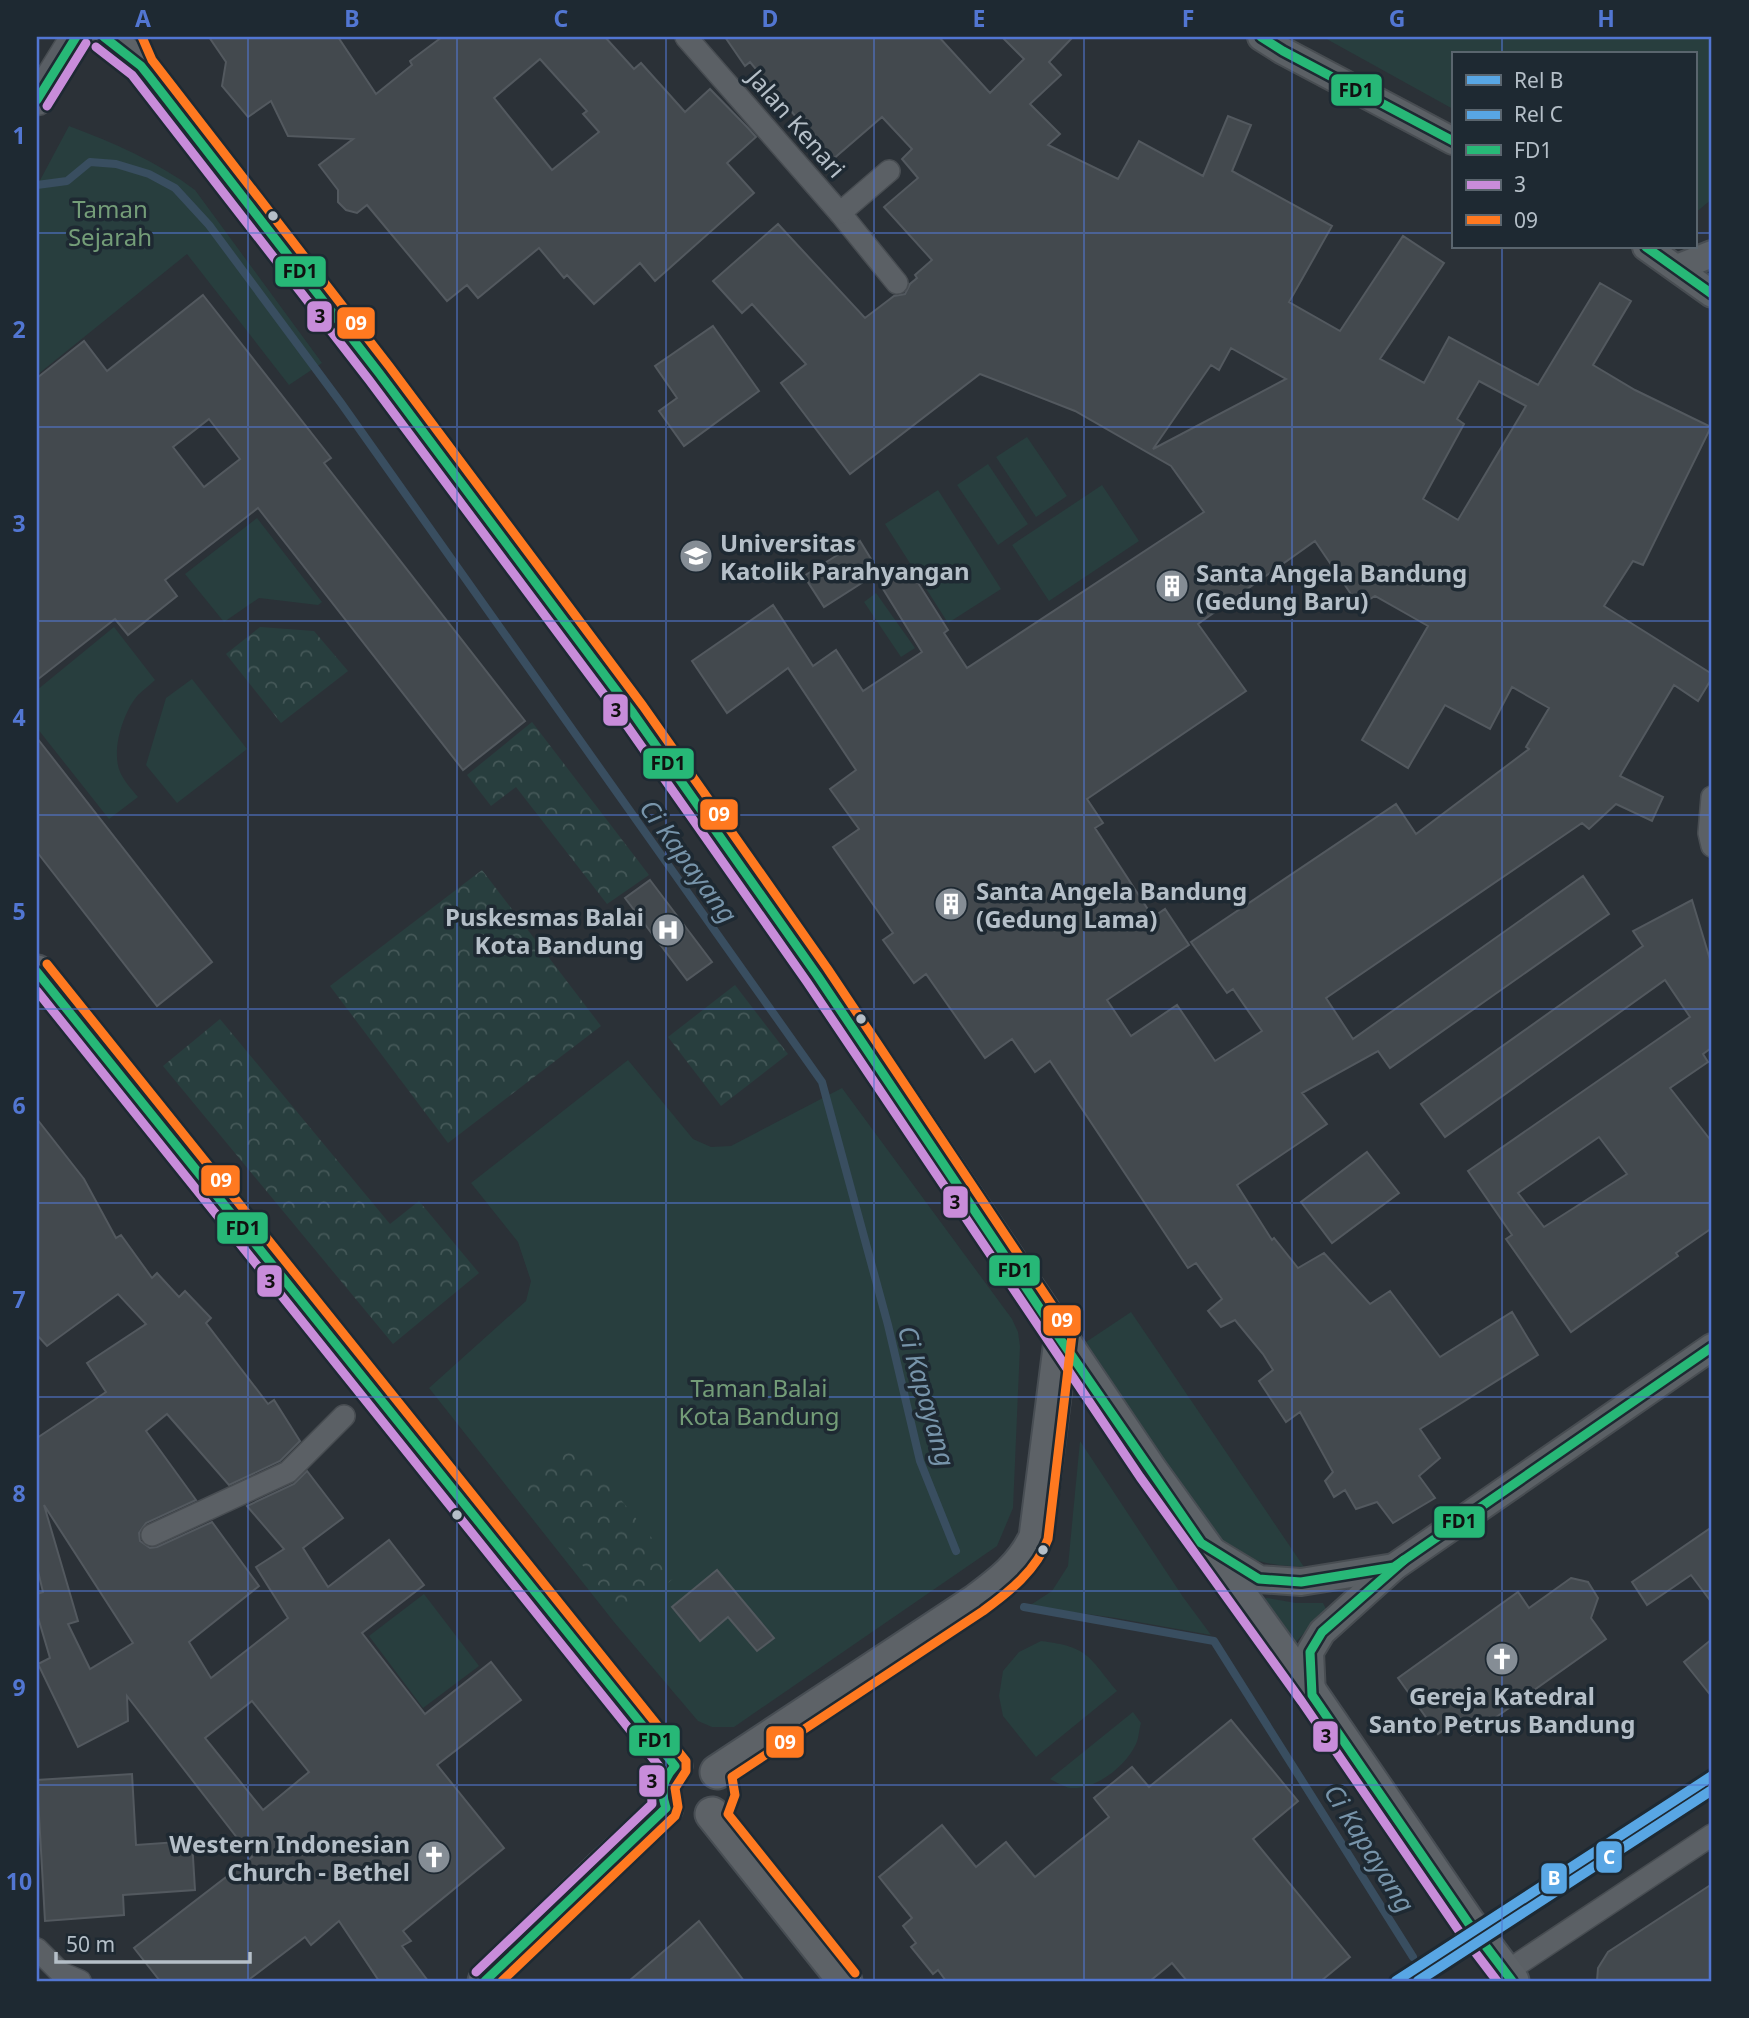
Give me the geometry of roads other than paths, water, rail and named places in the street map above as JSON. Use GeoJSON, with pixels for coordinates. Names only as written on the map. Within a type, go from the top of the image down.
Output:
{"type":"FeatureCollection","features":[{"type":"Feature","properties":{"kind":"main road"},"geometry":{"type":"LineString","coordinates":[[37,100],[76,37]]}},
{"type":"Feature","properties":{"kind":"main road"},"geometry":{"type":"LineString","coordinates":[[104,37],[135,51],[633,713],[817,975],[1061,1340],[1201,1543],[1312,1695],[1481,1941],[1509,1977]]}},
{"type":"Feature","properties":{"kind":"main road"},"geometry":{"type":"LineString","coordinates":[[37,972],[675,1766]]}},
{"type":"Feature","properties":{"kind":"main road"},"geometry":{"type":"LineString","coordinates":[[717,1772],[1009,1577],[1031,1549],[1036,1537],[1061,1340]]}},
{"type":"Feature","properties":{"kind":"main road"},"geometry":{"type":"LineString","coordinates":[[686,1761],[698,1761],[717,1772],[723,1789],[723,1799],[712,1814],[697,1822],[687,1822],[672,1815],[666,1808],[662,1790],[668,1772],[675,1766],[686,1761]]}},
{"type":"Feature","properties":{"kind":"main road"},"geometry":{"type":"LineString","coordinates":[[485,1981],[666,1808]]}},
{"type":"Feature","properties":{"kind":"main road"},"geometry":{"type":"LineString","coordinates":[[712,1814],[845,1981]]}},
{"type":"Feature","properties":{"kind":"street","name":"Jalan Kenari"},"geometry":{"type":"LineString","coordinates":[[686,37],[898,283]]}},
{"type":"Feature","properties":{"kind":"street"},"geometry":{"type":"LineString","coordinates":[[1261,37],[1452,140]]}},
{"type":"Feature","properties":{"kind":"street","name":"Jalan Kenari"},"geometry":{"type":"LineString","coordinates":[[840,213],[889,171]]}},
{"type":"Feature","properties":{"kind":"street"},"geometry":{"type":"LineString","coordinates":[[1647,248],[1712,294]]}},
{"type":"Feature","properties":{"kind":"street"},"geometry":{"type":"LineString","coordinates":[[1677,268],[1712,254]]}},
{"type":"Feature","properties":{"kind":"street"},"geometry":{"type":"LineString","coordinates":[[1712,797],[1709,833],[1712,846]]}},
{"type":"Feature","properties":{"kind":"street"},"geometry":{"type":"LineString","coordinates":[[1312,1695],[1310,1652],[1322,1632],[1394,1567],[1712,1346]]}},
{"type":"Feature","properties":{"kind":"street"},"geometry":{"type":"LineString","coordinates":[[152,1535],[288,1472],[344,1416]]}},
{"type":"Feature","properties":{"kind":"street"},"geometry":{"type":"LineString","coordinates":[[1201,1543],[1259,1579],[1301,1582],[1394,1567]]}},
{"type":"Feature","properties":{"kind":"street"},"geometry":{"type":"LineString","coordinates":[[1509,1977],[1712,1835]]}},
{"type":"Feature","properties":{"kind":"street"},"geometry":{"type":"LineString","coordinates":[[37,1949],[61,1973],[80,1981]]}},
{"type":"Feature","properties":{"kind":"waterway","name":"Ci Kapayang"},"geometry":{"type":"LineString","coordinates":[[37,185],[67,181],[90,162],[116,164],[149,174],[175,188],[209,225],[341,403],[822,1082],[888,1325],[920,1461],[956,1551]]}},
{"type":"Feature","properties":{"kind":"waterway","name":"Ci Kapayang"},"geometry":{"type":"LineString","coordinates":[[1024,1607],[1214,1641],[1413,1957]]}},
{"type":"Feature","properties":{"kind":"rail line","name":"B"},"geometry":{"type":"LineString","coordinates":[[1396,1981],[1712,1776]]}},
{"type":"Feature","properties":{"kind":"rail line","name":"C"},"geometry":{"type":"LineString","coordinates":[[1418,1981],[1712,1790]]}},
{"type":"Feature","properties":{"kind":"place","name":"Universitas Katolik Parahyangan"},"geometry":{"type":"Point","coordinates":[696,556]}},
{"type":"Feature","properties":{"kind":"place","name":"Santa Angela Bandung (Gedung Baru)"},"geometry":{"type":"Point","coordinates":[1172,586]}},
{"type":"Feature","properties":{"kind":"place","name":"Santa Angela Bandung (Gedung Lama)"},"geometry":{"type":"Point","coordinates":[951,904]}},
{"type":"Feature","properties":{"kind":"place","name":"Puskesmas Balai Kota Bandung"},"geometry":{"type":"Point","coordinates":[668,930]}},
{"type":"Feature","properties":{"kind":"place","name":"Gereja Katedral Santo Petrus Bandung"},"geometry":{"type":"Point","coordinates":[1502,1659]}},
{"type":"Feature","properties":{"kind":"place","name":"Western Indonesian Church - Bethel"},"geometry":{"type":"Point","coordinates":[434,1857]}},
{"type":"Feature","properties":{"kind":"park label","name":"Taman Sejarah"},"geometry":{"type":"Point","coordinates":[110,222]}},
{"type":"Feature","properties":{"kind":"park label","name":"Taman Balai Kota Bandung"},"geometry":{"type":"Point","coordinates":[759,1401]}}]}
